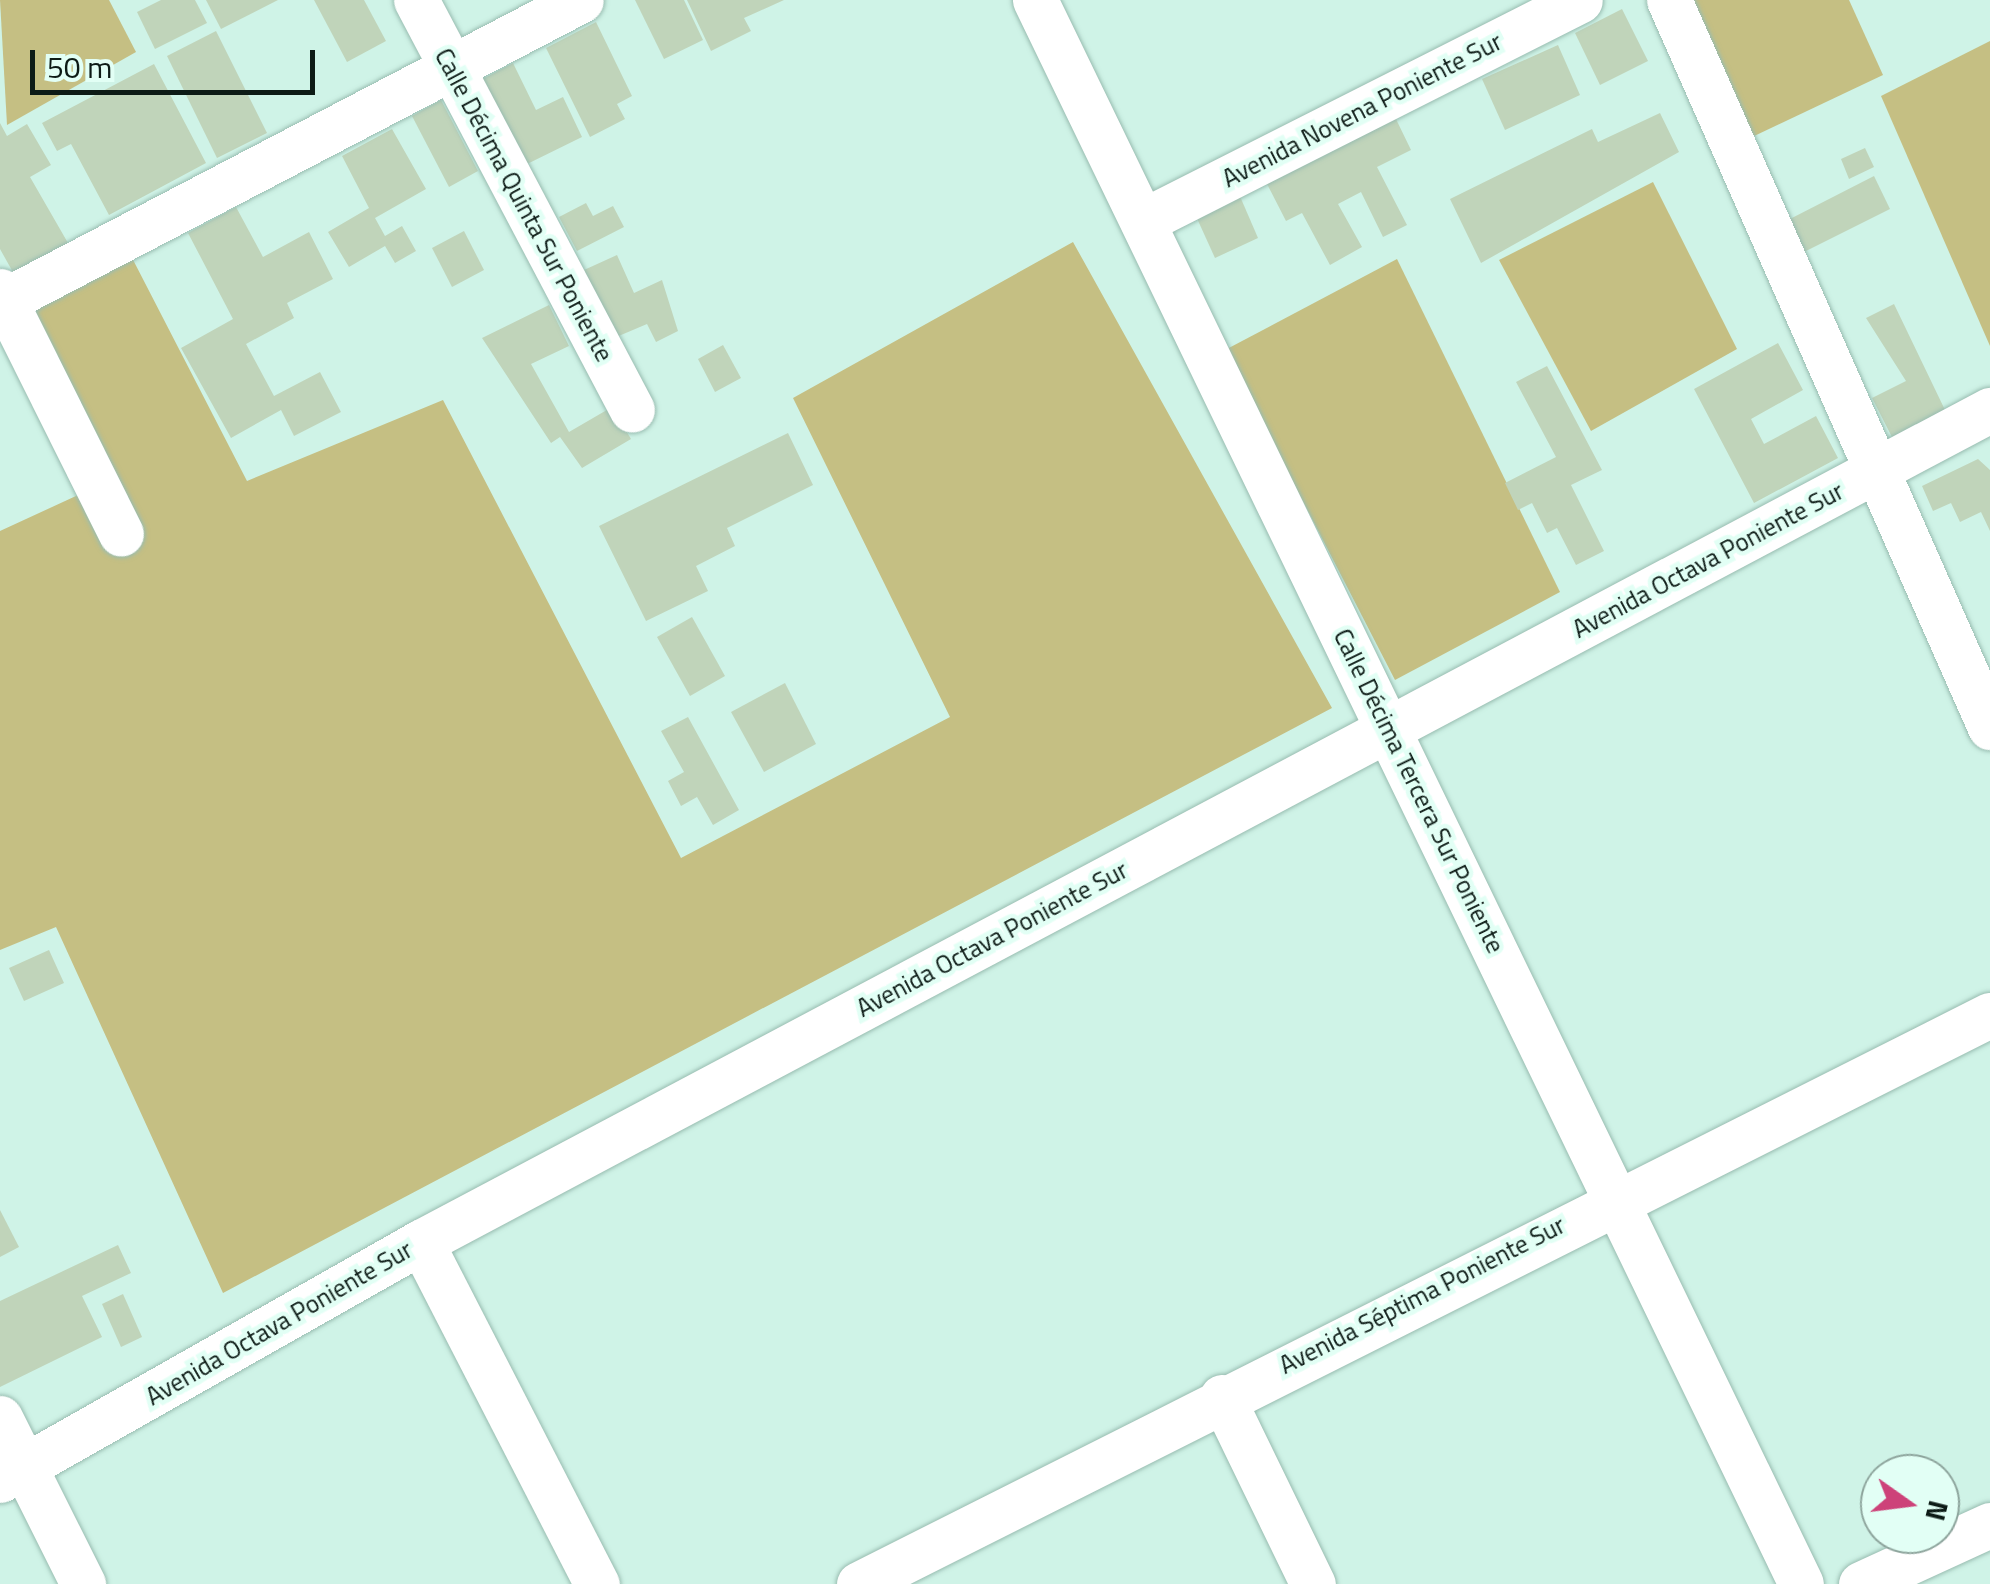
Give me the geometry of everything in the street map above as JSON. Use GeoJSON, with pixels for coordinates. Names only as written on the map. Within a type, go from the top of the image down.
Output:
{"type":"FeatureCollection","features":[{"type":"Feature","properties":{"kind":"street","name":"Calle Décima Quinta Sur Poniente"},"geometry":{"type":"LineString","coordinates":[[416,0],[632,410]]}},
{"type":"Feature","properties":{"kind":"street"},"geometry":{"type":"LineString","coordinates":[[121,534],[2,298],[580,0]]}},
{"type":"Feature","properties":{"kind":"street","name":"Calle Décima Tercera Sur Poniente"},"geometry":{"type":"LineString","coordinates":[[1035,0],[1145,220],[1801,1584]]}},
{"type":"Feature","properties":{"kind":"street","name":"Avenida Novena Poniente Sur"},"geometry":{"type":"LineString","coordinates":[[1145,220],[1580,0]]}},
{"type":"Feature","properties":{"kind":"street"},"geometry":{"type":"LineString","coordinates":[[1669,0],[1872,474],[1990,727]]}},
{"type":"Feature","properties":{"kind":"street","name":"Avenida Octava Poniente Sur"},"geometry":{"type":"LineString","coordinates":[[13,1474],[422,1242],[1990,410]]}},
{"type":"Feature","properties":{"kind":"street","name":"Avenida Séptima Poniente Sur"},"geometry":{"type":"LineString","coordinates":[[858,1584],[1615,1196],[1990,1016]]}},
{"type":"Feature","properties":{"kind":"street"},"geometry":{"type":"LineString","coordinates":[[422,1242],[597,1584]]}},
{"type":"Feature","properties":{"kind":"street"},"geometry":{"type":"LineString","coordinates":[[1222,1397],[1313,1584]]}},
{"type":"Feature","properties":{"kind":"street"},"geometry":{"type":"LineString","coordinates":[[0,1418],[13,1474],[83,1584]]}},
{"type":"Feature","properties":{"kind":"street"},"geometry":{"type":"LineString","coordinates":[[1861,1584],[1990,1524]]}},
{"type":"Feature","properties":{"kind":"shaded area"},"geometry":{"type":"Polygon","coordinates":[[[0,0],[109,0],[136,52],[7,125],[0,0]]]}},
{"type":"Feature","properties":{"kind":"shaded area"},"geometry":{"type":"Polygon","coordinates":[[[1691,0],[1849,0],[1883,75],[1750,138],[1691,0]]]}},
{"type":"Feature","properties":{"kind":"shaded area"},"geometry":{"type":"Polygon","coordinates":[[[1990,41],[1990,346],[1881,96],[1990,41]]]}},
{"type":"Feature","properties":{"kind":"shaded area"},"geometry":{"type":"Polygon","coordinates":[[[1653,182],[1737,349],[1591,431],[1499,260],[1653,182]]]}},
{"type":"Feature","properties":{"kind":"shaded area"},"geometry":{"type":"Polygon","coordinates":[[[1073,242],[1332,708],[223,1293],[56,927],[0,950],[0,531],[102,484],[20,311],[129,252],[247,481],[443,400],[681,858],[950,717],[793,398],[1073,242]]]}},
{"type":"Feature","properties":{"kind":"shaded area"},"geometry":{"type":"Polygon","coordinates":[[[1397,259],[1560,592],[1395,680],[1225,350],[1397,259]]]}},
{"type":"Feature","properties":{"kind":"building"},"geometry":{"type":"Polygon","coordinates":[[[161,0],[195,0],[207,23],[155,49],[137,12],[161,0]]]}},
{"type":"Feature","properties":{"kind":"building"},"geometry":{"type":"Polygon","coordinates":[[[206,0],[278,0],[221,29],[206,0]]]}},
{"type":"Feature","properties":{"kind":"building"},"geometry":{"type":"Polygon","coordinates":[[[314,0],[364,0],[386,41],[347,62],[314,0]]]}},
{"type":"Feature","properties":{"kind":"building"},"geometry":{"type":"Polygon","coordinates":[[[635,0],[684,0],[703,40],[664,59],[635,0]]]}},
{"type":"Feature","properties":{"kind":"building"},"geometry":{"type":"Polygon","coordinates":[[[687,0],[784,0],[744,18],[751,31],[711,51],[687,0]]]}},
{"type":"Feature","properties":{"kind":"building"},"geometry":{"type":"Polygon","coordinates":[[[1622,9],[1648,61],[1600,85],[1575,33],[1622,9]]]}},
{"type":"Feature","properties":{"kind":"building"},"geometry":{"type":"Polygon","coordinates":[[[596,22],[632,96],[617,104],[625,119],[590,137],[546,48],[596,22]]]}},
{"type":"Feature","properties":{"kind":"building"},"geometry":{"type":"Polygon","coordinates":[[[216,31],[267,133],[217,158],[167,56],[216,31]]]}},
{"type":"Feature","properties":{"kind":"building"},"geometry":{"type":"Polygon","coordinates":[[[1558,45],[1580,95],[1505,130],[1482,79],[1558,45]]]}},
{"type":"Feature","properties":{"kind":"building"},"geometry":{"type":"Polygon","coordinates":[[[513,63],[536,110],[563,97],[582,137],[521,167],[479,81],[513,63]]]}},
{"type":"Feature","properties":{"kind":"building"},"geometry":{"type":"Polygon","coordinates":[[[154,64],[206,163],[109,215],[71,144],[57,151],[42,123],[154,64]]]}},
{"type":"Feature","properties":{"kind":"building"},"geometry":{"type":"Polygon","coordinates":[[[441,100],[478,171],[449,187],[412,116],[441,100]]]}},
{"type":"Feature","properties":{"kind":"building"},"geometry":{"type":"Polygon","coordinates":[[[1660,113],[1679,152],[1481,263],[1450,199],[1592,129],[1598,142],[1660,113]]]}},
{"type":"Feature","properties":{"kind":"building"},"geometry":{"type":"Polygon","coordinates":[[[1395,117],[1411,150],[1377,167],[1407,225],[1383,237],[1361,192],[1338,204],[1362,247],[1330,265],[1302,213],[1286,221],[1266,182],[1395,117]]]}},
{"type":"Feature","properties":{"kind":"building"},"geometry":{"type":"Polygon","coordinates":[[[0,123],[7,136],[27,124],[51,165],[30,177],[68,243],[14,274],[0,249],[0,123]]]}},
{"type":"Feature","properties":{"kind":"building"},"geometry":{"type":"Polygon","coordinates":[[[392,129],[426,189],[375,218],[385,236],[402,226],[416,251],[395,263],[385,246],[349,267],[328,232],[369,208],[342,156],[392,129]]]}},
{"type":"Feature","properties":{"kind":"building"},"geometry":{"type":"Polygon","coordinates":[[[1865,148],[1874,167],[1849,179],[1841,159],[1865,148]]]}},
{"type":"Feature","properties":{"kind":"building"},"geometry":{"type":"Polygon","coordinates":[[[1874,176],[1890,209],[1804,252],[1788,220],[1874,176]]]}},
{"type":"Feature","properties":{"kind":"building"},"geometry":{"type":"Polygon","coordinates":[[[1239,194],[1258,238],[1215,258],[1195,214],[1239,194]]]}},
{"type":"Feature","properties":{"kind":"building"},"geometry":{"type":"Polygon","coordinates":[[[586,203],[593,216],[613,206],[624,227],[577,251],[559,217],[586,203]]]}},
{"type":"Feature","properties":{"kind":"building"},"geometry":{"type":"Polygon","coordinates":[[[236,207],[263,257],[309,232],[333,279],[287,303],[294,318],[246,344],[274,396],[320,372],[341,412],[294,436],[281,410],[231,438],[181,348],[233,319],[188,233],[236,207]]]}},
{"type":"Feature","properties":{"kind":"building"},"geometry":{"type":"Polygon","coordinates":[[[464,231],[484,270],[452,287],[432,248],[464,231]]]}},
{"type":"Feature","properties":{"kind":"building"},"geometry":{"type":"Polygon","coordinates":[[[617,255],[634,293],[662,280],[678,331],[656,342],[647,324],[614,338],[584,270],[617,255]]]}},
{"type":"Feature","properties":{"kind":"building"},"geometry":{"type":"Polygon","coordinates":[[[1894,304],[1945,410],[1892,437],[1872,398],[1906,381],[1866,318],[1894,304]]]}},
{"type":"Feature","properties":{"kind":"building"},"geometry":{"type":"Polygon","coordinates":[[[549,305],[569,346],[531,364],[569,432],[612,407],[631,439],[582,468],[560,437],[551,443],[482,338],[549,305]]]}},
{"type":"Feature","properties":{"kind":"building"},"geometry":{"type":"Polygon","coordinates":[[[1778,343],[1803,390],[1751,419],[1764,444],[1816,416],[1838,458],[1754,503],[1694,389],[1778,343]]]}},
{"type":"Feature","properties":{"kind":"building"},"geometry":{"type":"Polygon","coordinates":[[[723,345],[741,378],[715,392],[698,359],[723,345]]]}},
{"type":"Feature","properties":{"kind":"building"},"geometry":{"type":"Polygon","coordinates":[[[1547,366],[1602,470],[1571,485],[1604,551],[1576,565],[1557,528],[1547,533],[1532,503],[1518,510],[1505,483],[1556,457],[1516,382],[1547,366]]]}},
{"type":"Feature","properties":{"kind":"building"},"geometry":{"type":"Polygon","coordinates":[[[788,433],[813,485],[727,528],[735,546],[696,566],[708,591],[646,621],[599,526],[788,433]]]}},
{"type":"Feature","properties":{"kind":"building"},"geometry":{"type":"Polygon","coordinates":[[[1978,459],[1990,470],[1990,531],[1981,512],[1960,522],[1951,503],[1933,511],[1922,486],[1978,459]]]}},
{"type":"Feature","properties":{"kind":"building"},"geometry":{"type":"Polygon","coordinates":[[[692,617],[725,676],[690,696],[657,637],[692,617]]]}},
{"type":"Feature","properties":{"kind":"building"},"geometry":{"type":"Polygon","coordinates":[[[785,683],[816,744],[764,772],[731,712],[785,683]]]}},
{"type":"Feature","properties":{"kind":"building"},"geometry":{"type":"Polygon","coordinates":[[[688,717],[739,810],[713,825],[697,797],[681,806],[668,781],[684,772],[661,731],[688,717]]]}},
{"type":"Feature","properties":{"kind":"building"},"geometry":{"type":"Polygon","coordinates":[[[49,950],[64,983],[24,1001],[9,968],[49,950]]]}},
{"type":"Feature","properties":{"kind":"building"},"geometry":{"type":"Polygon","coordinates":[[[0,1210],[19,1247],[0,1257],[0,1210]]]}},
{"type":"Feature","properties":{"kind":"building"},"geometry":{"type":"Polygon","coordinates":[[[118,1245],[131,1273],[82,1296],[102,1337],[0,1387],[0,1301],[118,1245]]]}},
{"type":"Feature","properties":{"kind":"building"},"geometry":{"type":"Polygon","coordinates":[[[123,1294],[142,1337],[121,1347],[102,1304],[123,1294]]]}}]}
